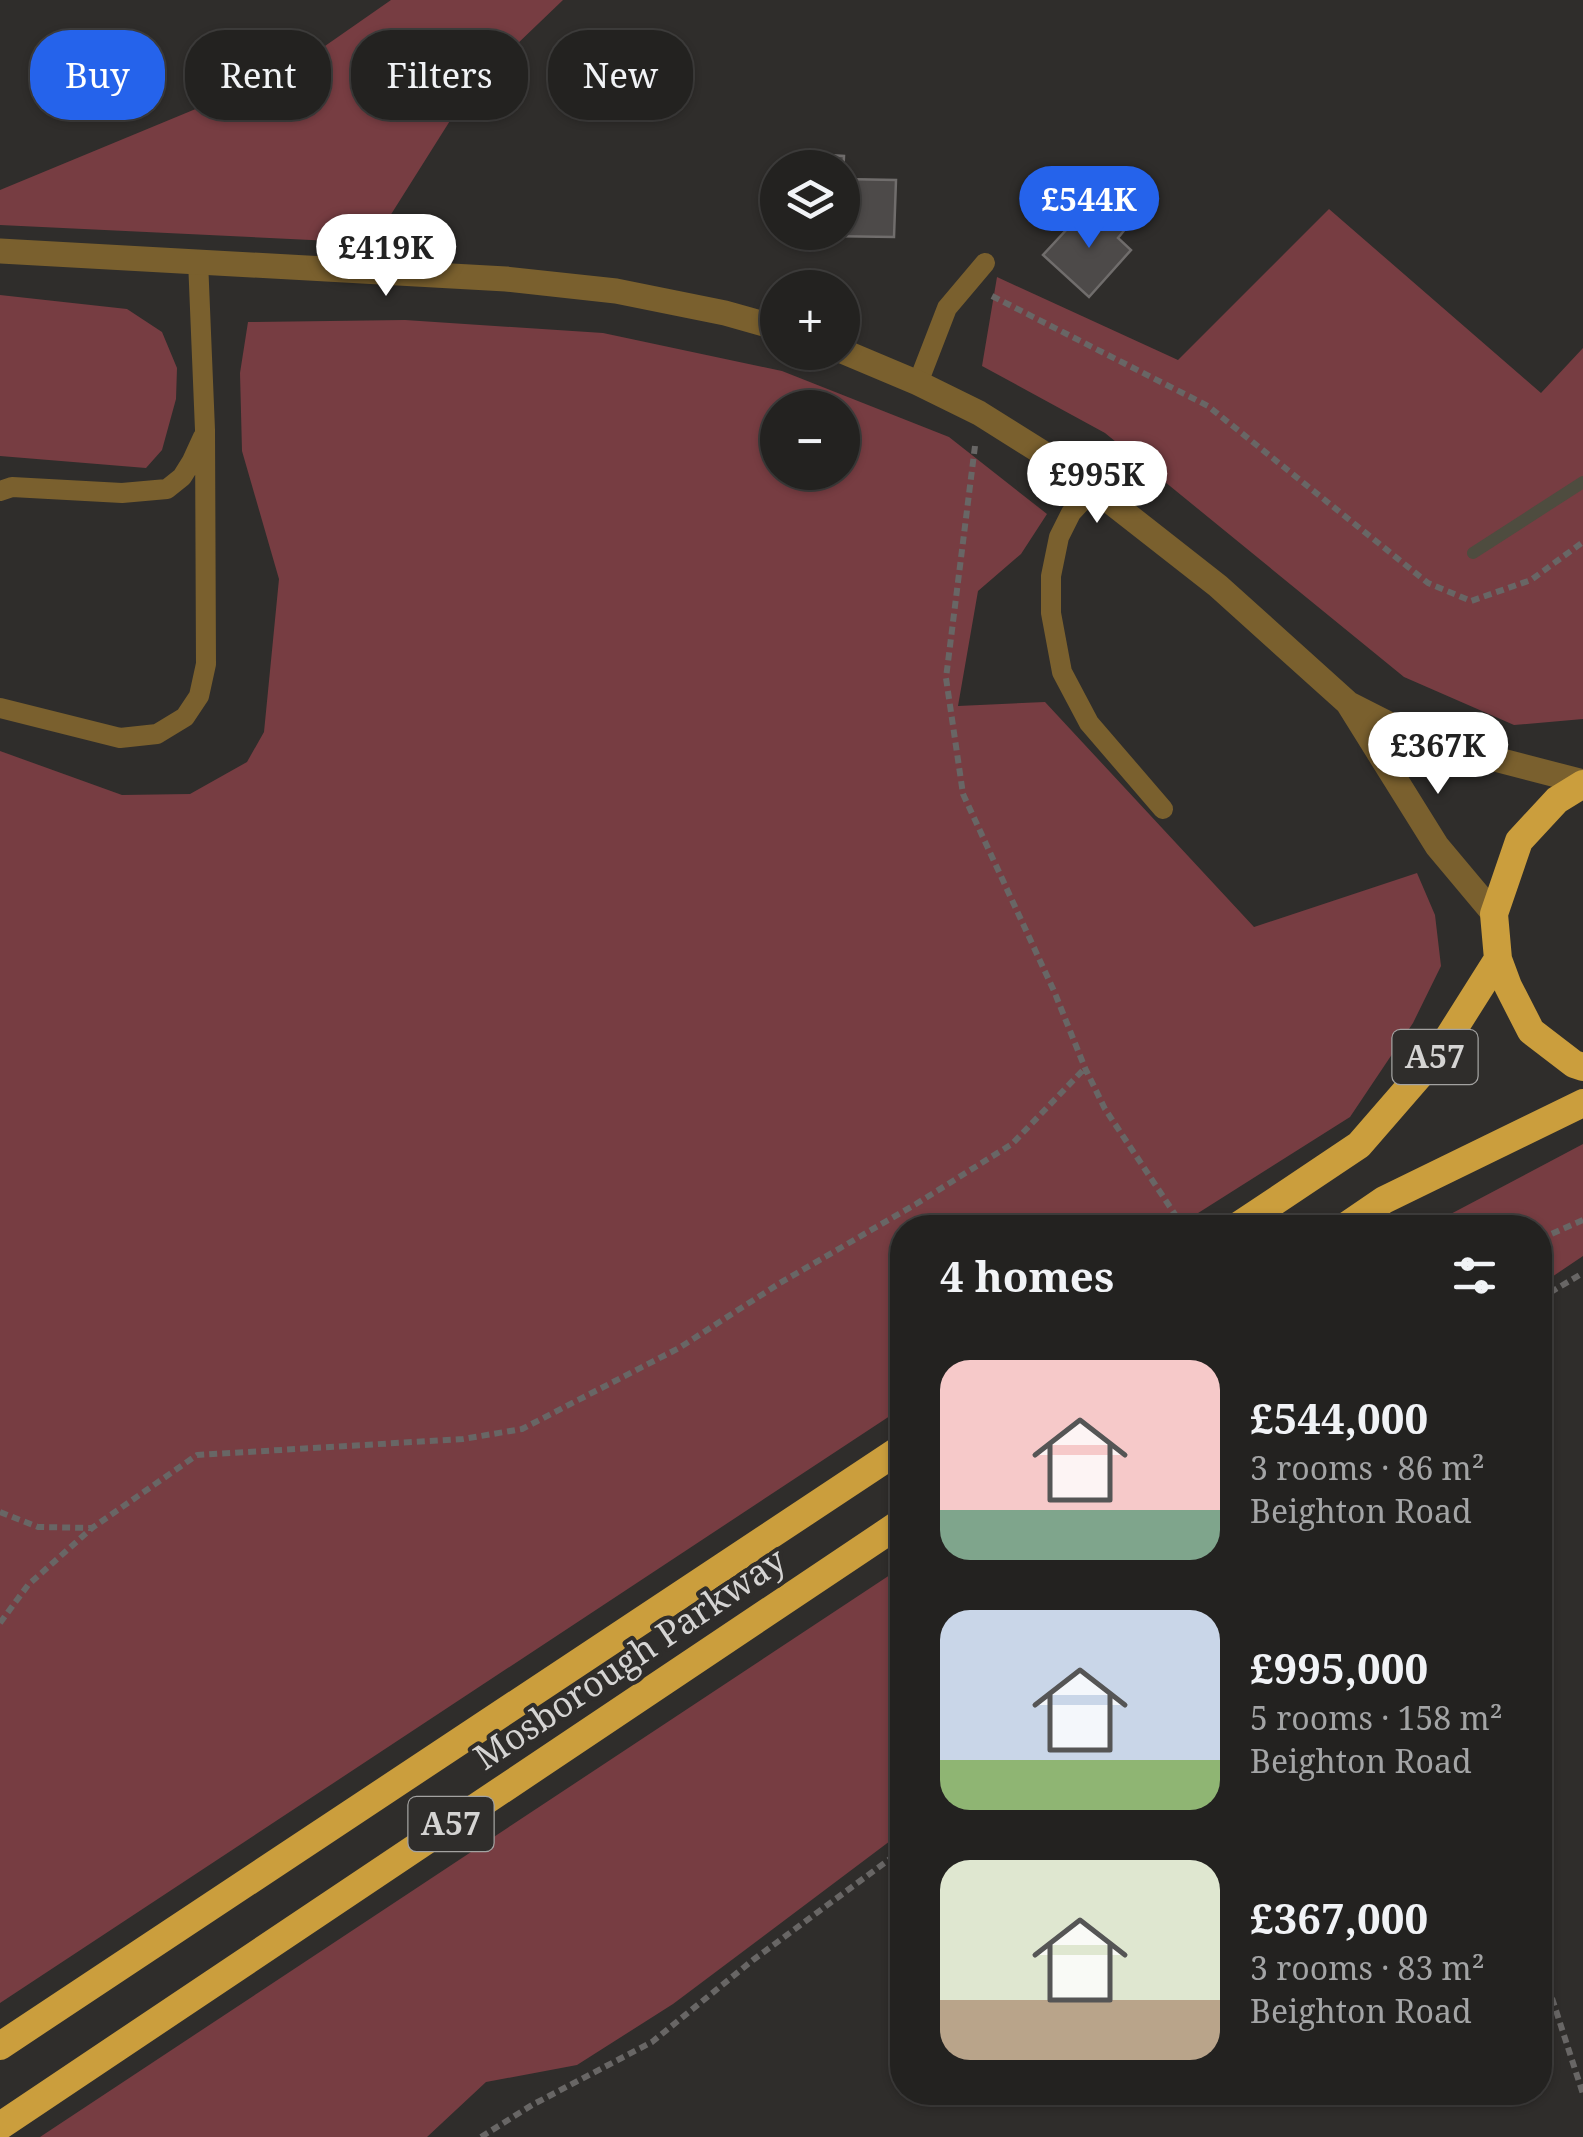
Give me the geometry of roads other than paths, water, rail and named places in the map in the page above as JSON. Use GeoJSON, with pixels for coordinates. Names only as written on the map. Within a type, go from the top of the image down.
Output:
{"type":"FeatureCollection","features":[{"type":"Feature","properties":{"kind":"highway"},"geometry":{"type":"LineString","coordinates":[[1583,783],[1556,800],[1519,841],[1494,914],[1498,959],[1532,1030],[1583,1067]]}},
{"type":"Feature","properties":{"kind":"highway","name":"A57"},"geometry":{"type":"LineString","coordinates":[[1254,1215],[1359,1145],[1438,1054],[1498,959]]}},
{"type":"Feature","properties":{"kind":"highway"},"geometry":{"type":"LineString","coordinates":[[1362,1215],[1384,1200],[1583,1103]]}},
{"type":"Feature","properties":{"kind":"highway","name":"Mosborough Parkway"},"geometry":{"type":"LineString","coordinates":[[0,2046],[890,1456]]}},
{"type":"Feature","properties":{"kind":"highway","name":"Mosborough Parkway"},"geometry":{"type":"LineString","coordinates":[[0,2126],[890,1530]]}},
{"type":"Feature","properties":{"kind":"street"},"geometry":{"type":"LineString","coordinates":[[0,251],[506,278],[616,291],[760,323]]}},
{"type":"Feature","properties":{"kind":"street"},"geometry":{"type":"LineString","coordinates":[[860,359],[979,414],[1070,470],[1218,586],[1349,704],[1418,739],[1583,783]]}},
{"type":"Feature","properties":{"kind":"street"},"geometry":{"type":"LineString","coordinates":[[1349,704],[1437,846],[1494,914]]}},
{"type":"Feature","properties":{"kind":"lane"},"geometry":{"type":"LineString","coordinates":[[0,708],[120,738],[157,734],[185,716],[199,696],[206,664],[206,430],[198,260]]}},
{"type":"Feature","properties":{"kind":"lane"},"geometry":{"type":"LineString","coordinates":[[918,383],[947,308],[985,263]]}},
{"type":"Feature","properties":{"kind":"lane"},"geometry":{"type":"LineString","coordinates":[[0,491],[12,487],[122,494],[167,489],[182,477],[206,430]]}},
{"type":"Feature","properties":{"kind":"lane"},"geometry":{"type":"LineString","coordinates":[[1094,488],[1071,513],[1059,537],[1050,576],[1050,613],[1062,672],[1089,723],[1162,810]]}},
{"type":"Feature","properties":{"kind":"waterway"},"geometry":{"type":"LineString","coordinates":[[1473,553],[1583,482]]}}]}
